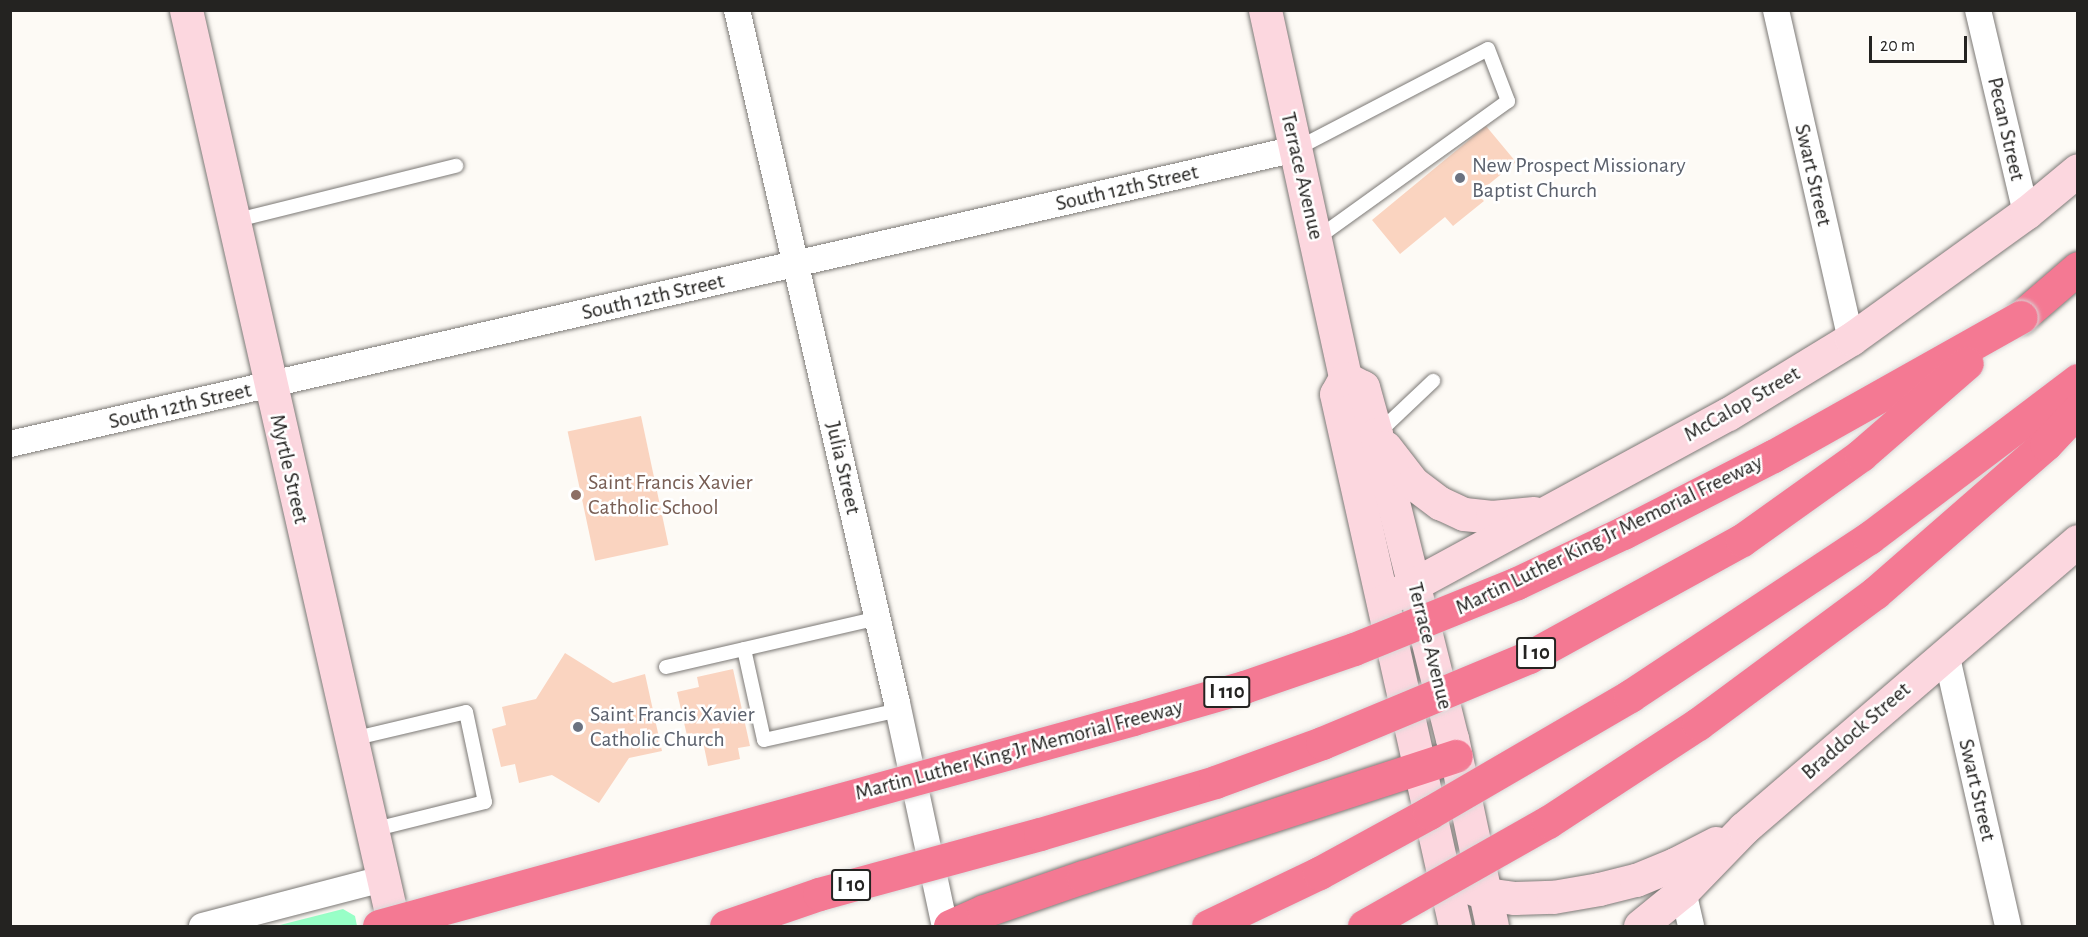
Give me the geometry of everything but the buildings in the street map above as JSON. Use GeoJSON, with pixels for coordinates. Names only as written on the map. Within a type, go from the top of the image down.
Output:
{"type":"FeatureCollection","features":[{"type":"Feature","properties":{"kind":"highway","name":"I 10"},"geometry":{"type":"LineString","coordinates":[[726,927],[819,894],[1040,834],[1215,782],[1322,743],[1529,657],[1742,540],[1861,455],[2078,268]]}},
{"type":"Feature","properties":{"kind":"highway","name":"Martin Luther King Jr Memorial Freeway"},"geometry":{"type":"LineString","coordinates":[[379,927],[1134,720],[1244,687],[1354,649],[1516,583],[1623,533],[1773,456],[2021,317]]}},
{"type":"Feature","properties":{"kind":"highway"},"geometry":{"type":"LineString","coordinates":[[1208,927],[1319,873],[1430,813],[1630,696],[1869,538],[2078,380]]}},
{"type":"Feature","properties":{"kind":"highway"},"geometry":{"type":"LineString","coordinates":[[1364,927],[1548,822],[1698,724],[1875,593],[2046,444],[2078,410]]}},
{"type":"Feature","properties":{"kind":"highway"},"geometry":{"type":"LineString","coordinates":[[950,927],[984,911],[1072,880],[1456,756]]}},
{"type":"Feature","properties":{"kind":"street","name":"Myrtle Street"},"geometry":{"type":"LineString","coordinates":[[186,10],[269,386],[394,927]]}},
{"type":"Feature","properties":{"kind":"street","name":"Julia Street"},"geometry":{"type":"LineString","coordinates":[[737,10],[899,710],[945,927]]}},
{"type":"Feature","properties":{"kind":"street","name":"Terrace Avenue"},"geometry":{"type":"LineString","coordinates":[[1265,10],[1317,238],[1345,378],[1336,394],[1455,927]]}},
{"type":"Feature","properties":{"kind":"street","name":"Swart Street"},"geometry":{"type":"LineString","coordinates":[[1776,10],[1851,339]]}},
{"type":"Feature","properties":{"kind":"street","name":"Pecan Street"},"geometry":{"type":"LineString","coordinates":[[1978,10],[2026,213]]}},
{"type":"Feature","properties":{"kind":"street","name":"South 12th Street"},"geometry":{"type":"LineString","coordinates":[[10,444],[1296,149]]}},
{"type":"Feature","properties":{"kind":"street","name":"McCalop Street"},"geometry":{"type":"LineString","coordinates":[[1383,602],[1728,414],[1851,339],[2026,213],[2078,170]]}},
{"type":"Feature","properties":{"kind":"street","name":"Terrace Avenue"},"geometry":{"type":"LineString","coordinates":[[1345,378],[1363,387],[1376,434],[1456,756],[1491,927]]}},
{"type":"Feature","properties":{"kind":"street"},"geometry":{"type":"LineString","coordinates":[[1376,434],[1413,483],[1440,503],[1464,514],[1492,517],[1545,512]]}},
{"type":"Feature","properties":{"kind":"street","name":"Braddock Street"},"geometry":{"type":"LineString","coordinates":[[1640,927],[1683,891],[1744,828],[2078,541]]}},
{"type":"Feature","properties":{"kind":"street","name":"Swart Street"},"geometry":{"type":"LineString","coordinates":[[1946,653],[2008,927]]}},
{"type":"Feature","properties":{"kind":"street"},"geometry":{"type":"LineString","coordinates":[[1441,864],[1463,885],[1486,894],[1515,898],[1553,897],[1636,880],[1675,864],[1744,828]]}},
{"type":"Feature","properties":{"kind":"street"},"geometry":{"type":"LineString","coordinates":[[202,927],[383,879]]}},
{"type":"Feature","properties":{"kind":"street"},"geometry":{"type":"LineString","coordinates":[[1683,891],[1691,927]]}},
{"type":"Feature","properties":{"kind":"lane"},"geometry":{"type":"LineString","coordinates":[[1296,149],[1488,49],[1508,101],[1317,238]]}},
{"type":"Feature","properties":{"kind":"lane"},"geometry":{"type":"LineString","coordinates":[[233,221],[456,166]]}},
{"type":"Feature","properties":{"kind":"lane"},"geometry":{"type":"LineString","coordinates":[[1376,434],[1433,381]]}},
{"type":"Feature","properties":{"kind":"lane"},"geometry":{"type":"LineString","coordinates":[[666,667],[878,618]]}},
{"type":"Feature","properties":{"kind":"lane"},"geometry":{"type":"LineString","coordinates":[[744,649],[764,740],[899,710]]}},
{"type":"Feature","properties":{"kind":"lane"},"geometry":{"type":"LineString","coordinates":[[352,739],[466,712],[485,802],[372,830]]}},
{"type":"Feature","properties":{"kind":"green space"},"geometry":{"type":"Polygon","coordinates":[[[343,909],[355,916],[357,926],[276,926],[343,909]]]}},
{"type":"Feature","properties":{"kind":"place","name":"New Prospect Missionary Baptist Church"},"geometry":{"type":"Point","coordinates":[1460,178]}},
{"type":"Feature","properties":{"kind":"place","name":"Saint Francis Xavier Catholic School"},"geometry":{"type":"Point","coordinates":[576,495]}},
{"type":"Feature","properties":{"kind":"place","name":"Saint Francis Xavier Catholic Church"},"geometry":{"type":"Point","coordinates":[578,727]}}]}
